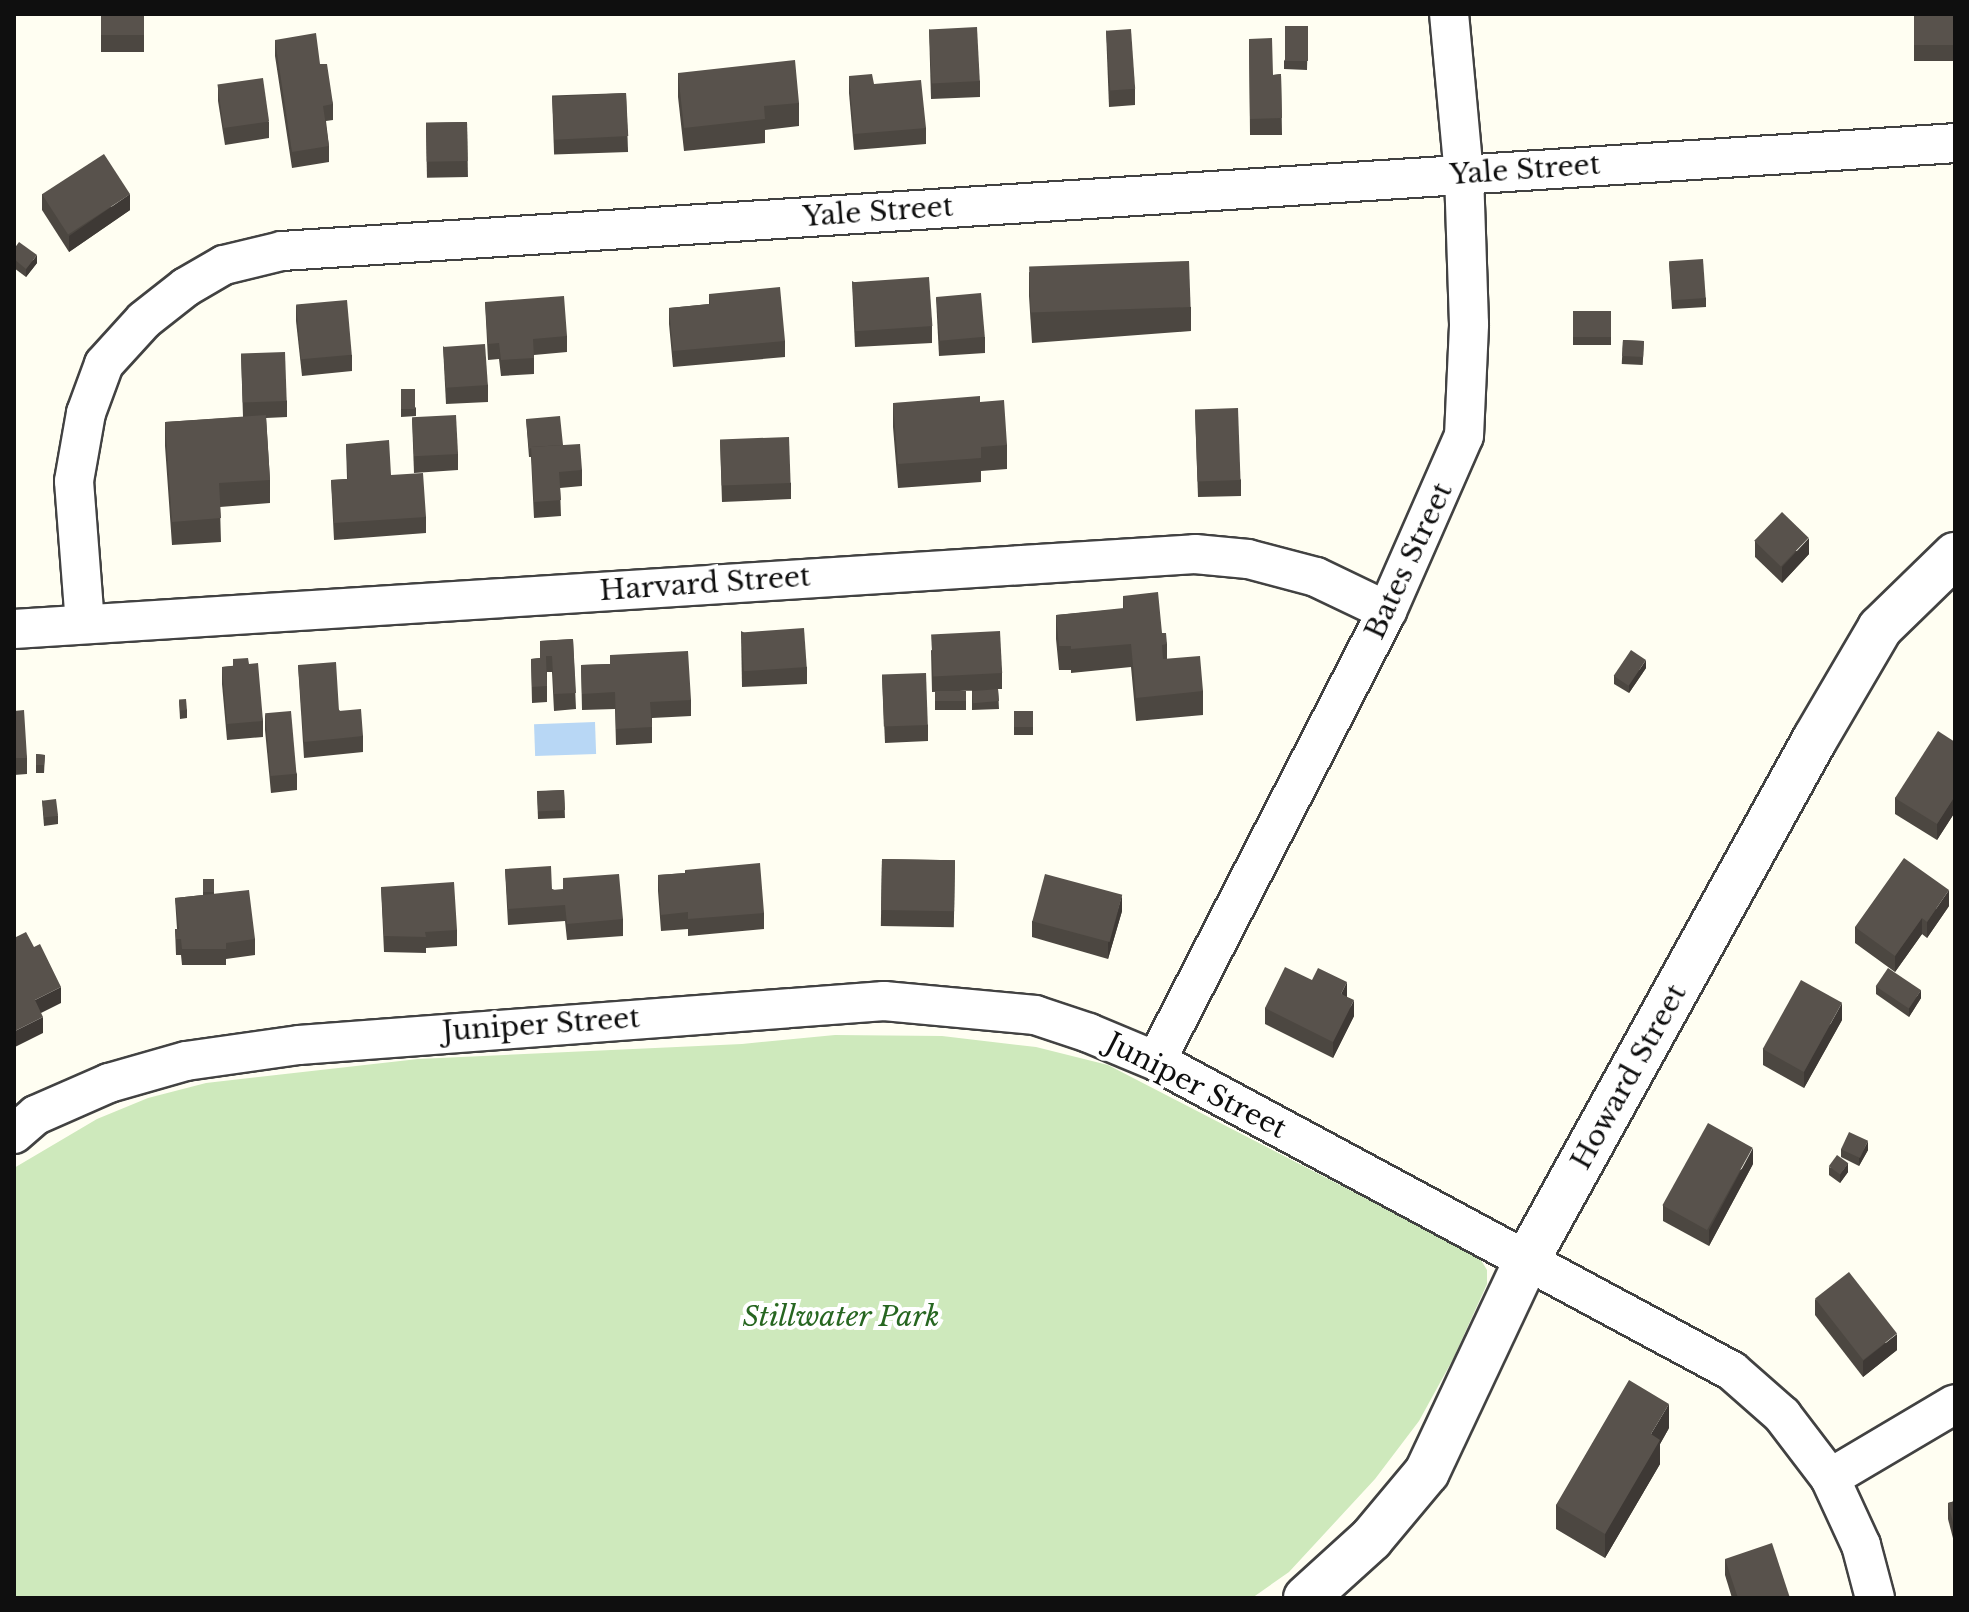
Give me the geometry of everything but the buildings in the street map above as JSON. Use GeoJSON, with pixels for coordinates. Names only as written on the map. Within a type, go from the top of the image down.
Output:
{"type":"FeatureCollection","features":[{"type":"Feature","properties":{"kind":"street","name":"Bates Street"},"geometry":{"type":"LineString","coordinates":[[1156,1061],[1387,611],[1464,436],[1469,324],[1464,175],[1449,14]]}},
{"type":"Feature","properties":{"kind":"street","name":"Yale Street"},"geometry":{"type":"LineString","coordinates":[[85,624],[74,481],[86,413],[104,364],[144,320],[186,287],[224,265],[282,251],[1955,143]]}},
{"type":"Feature","properties":{"kind":"street","name":"Harvard Street"},"geometry":{"type":"LineString","coordinates":[[14,629],[1195,554],[1248,559],[1316,577],[1387,611]]}},
{"type":"Feature","properties":{"kind":"street","name":"Howard Street"},"geometry":{"type":"LineString","coordinates":[[1306,1598],[1371,1539],[1427,1472],[1526,1262],[1815,739],[1880,628],[1955,555]]}},
{"type":"Feature","properties":{"kind":"street","name":"Juniper Street"},"geometry":{"type":"LineString","coordinates":[[14,1134],[36,1115],[109,1083],[186,1061],[299,1045],[884,1001],[1035,1015],[1156,1061],[1732,1371],[1782,1415],[1830,1478],[1861,1545],[1875,1598]]}},
{"type":"Feature","properties":{"kind":"street"},"geometry":{"type":"LineString","coordinates":[[1830,1478],[1955,1404]]}},
{"type":"Feature","properties":{"kind":"green space","name":"Stillwater Park"},"geometry":{"type":"Polygon","coordinates":[[[835,1035],[942,1036],[1036,1047],[1108,1065],[1479,1257],[1487,1270],[1487,1284],[1453,1359],[1419,1421],[1375,1479],[1289,1572],[1252,1598],[14,1598],[14,1168],[97,1119],[148,1098],[206,1083],[418,1059],[742,1044],[835,1035]]]}},
{"type":"Feature","properties":{"kind":"water"},"geometry":{"type":"Polygon","coordinates":[[[595,722],[596,754],[535,756],[534,724],[595,722]]]}}]}
